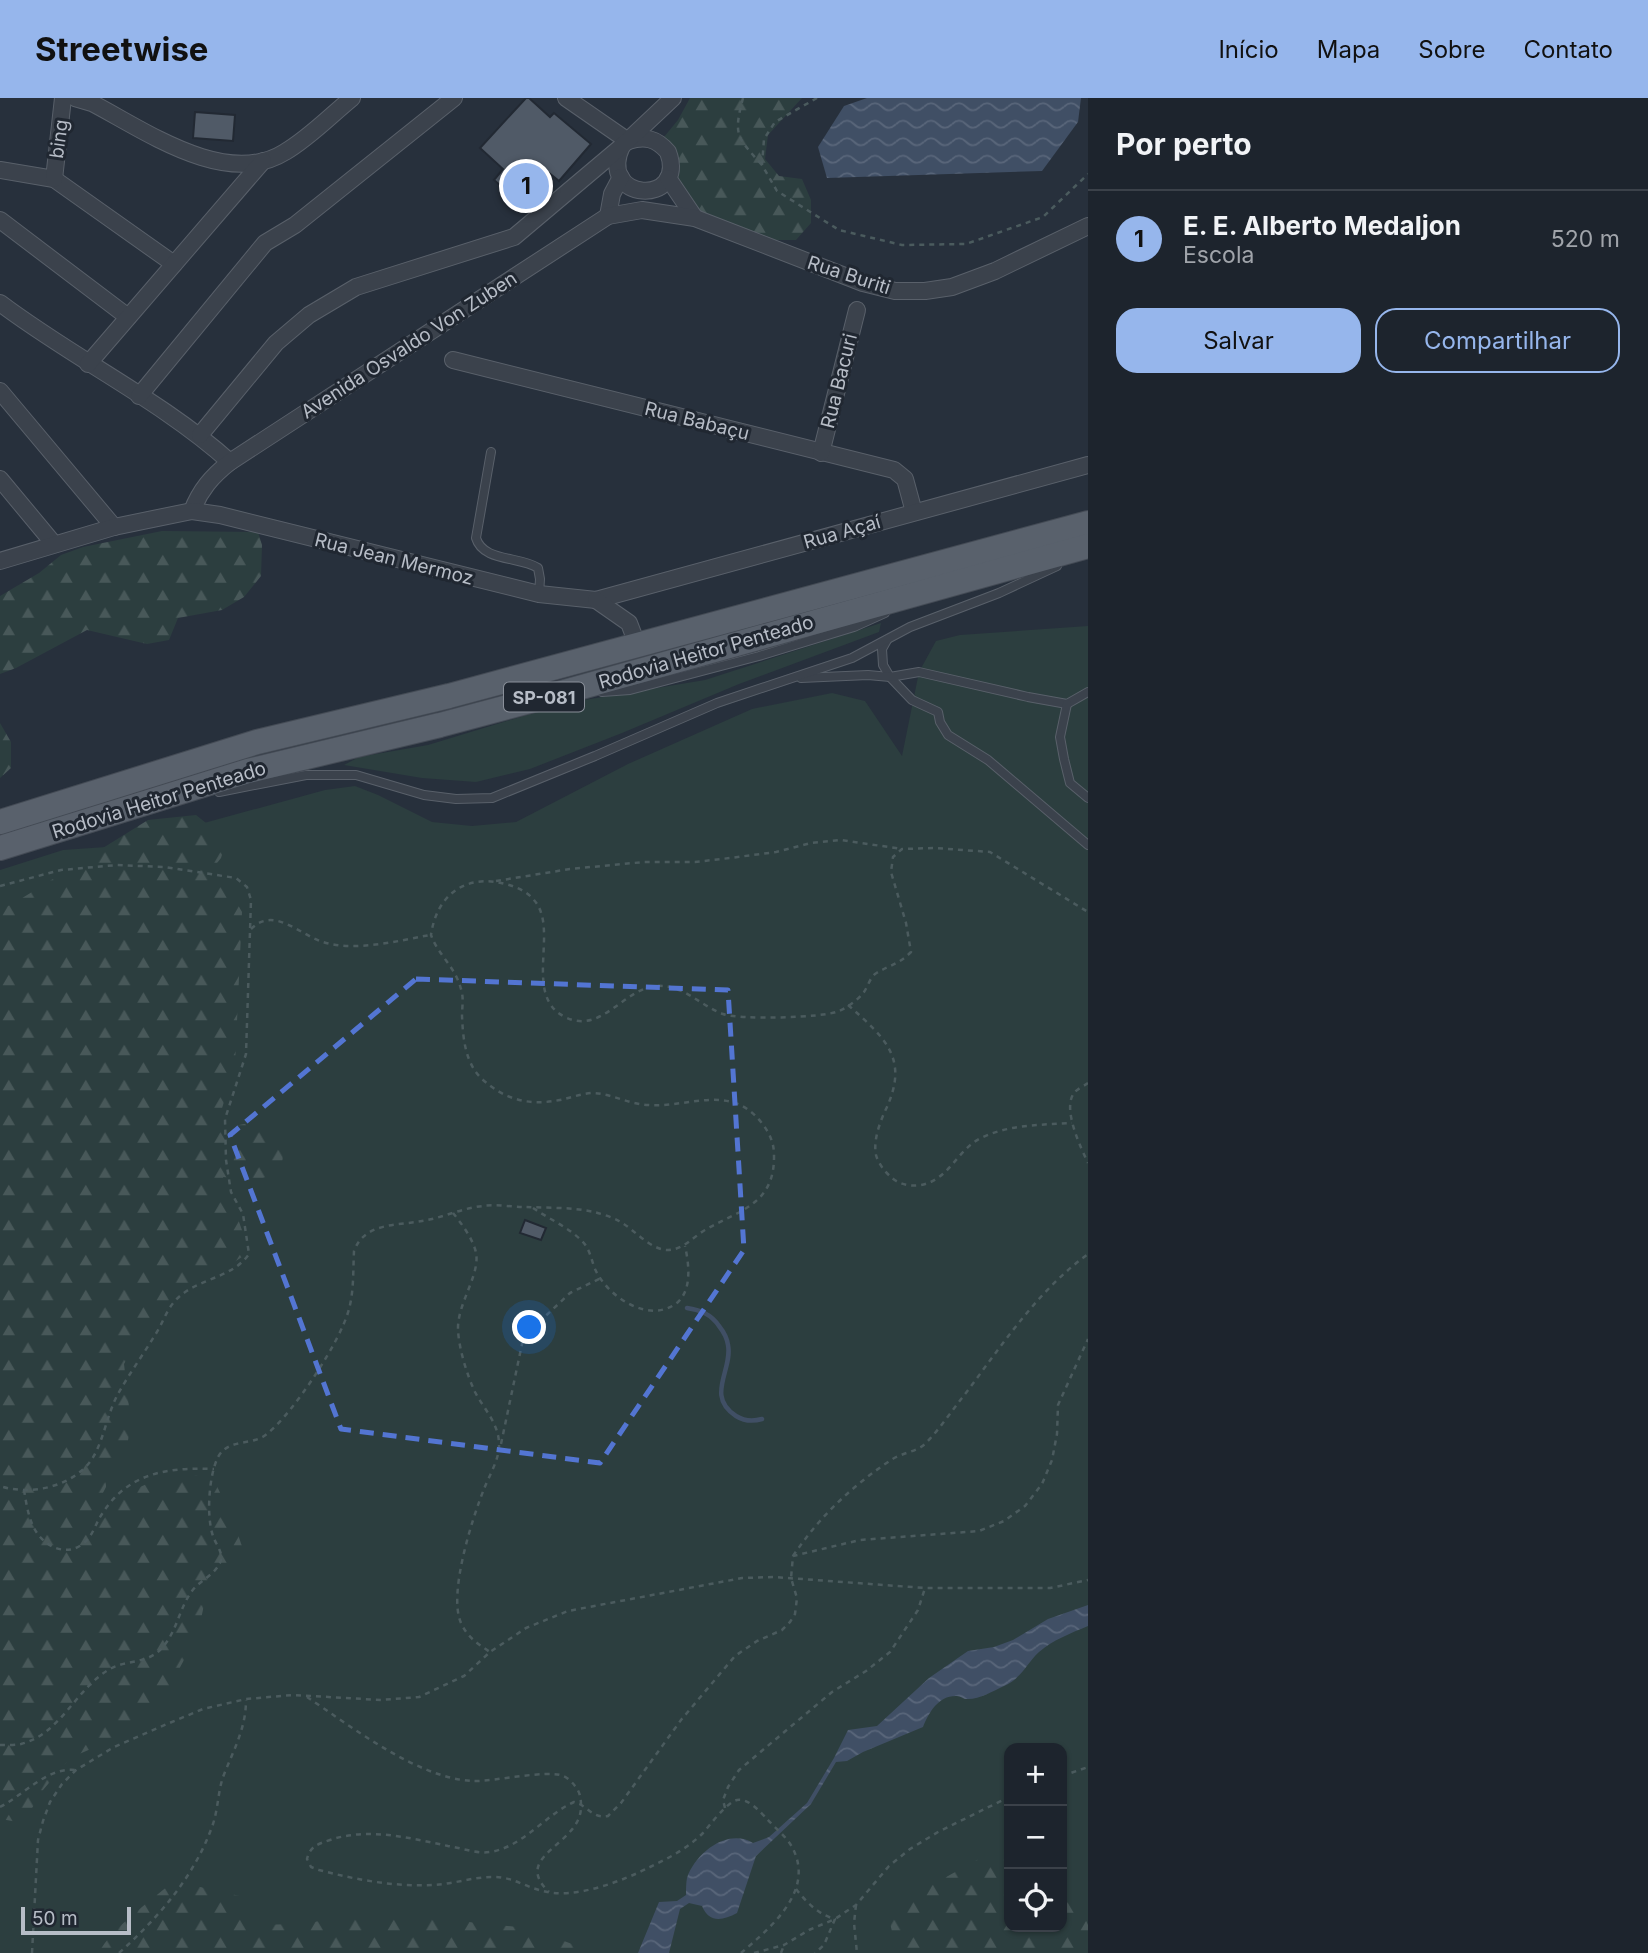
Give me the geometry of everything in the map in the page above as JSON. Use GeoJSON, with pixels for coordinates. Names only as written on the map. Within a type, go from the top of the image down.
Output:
{"type":"FeatureCollection","features":[{"type":"Feature","properties":{"kind":"main road","name":"Rodovia Heitor Penteado"},"geometry":{"type":"LineString","coordinates":[[0,822],[257,742],[449,696],[1088,523]]}},
{"type":"Feature","properties":{"kind":"main road","name":"Rodovia Heitor Penteado"},"geometry":{"type":"LineString","coordinates":[[0,848],[248,771],[564,692],[1088,546]]}},
{"type":"Feature","properties":{"kind":"street","name":"bing"},"geometry":{"type":"LineString","coordinates":[[54,180],[63,98]]}},
{"type":"Feature","properties":{"kind":"street"},"geometry":{"type":"LineString","coordinates":[[75,98],[95,101],[187,153],[239,164],[263,161],[284,153],[352,98]]}},
{"type":"Feature","properties":{"kind":"street"},"geometry":{"type":"LineString","coordinates":[[139,396],[265,243],[295,225],[454,98]]}},
{"type":"Feature","properties":{"kind":"street"},"geometry":{"type":"LineString","coordinates":[[566,98],[625,144]]}},
{"type":"Feature","properties":{"kind":"street"},"geometry":{"type":"LineString","coordinates":[[200,435],[276,342],[309,315],[356,287],[514,237],[625,144],[673,98]]}},
{"type":"Feature","properties":{"kind":"street"},"geometry":{"type":"LineString","coordinates":[[625,144],[618,162],[621,177],[631,188],[645,192],[658,188],[668,178],[671,160],[662,145],[659,133],[660,111]]}},
{"type":"Feature","properties":{"kind":"street"},"geometry":{"type":"LineString","coordinates":[[625,144],[645,138],[662,145]]}},
{"type":"Feature","properties":{"kind":"street"},"geometry":{"type":"LineString","coordinates":[[88,364],[263,161]]}},
{"type":"Feature","properties":{"kind":"street"},"geometry":{"type":"LineString","coordinates":[[0,170],[54,180],[174,264]]}},
{"type":"Feature","properties":{"kind":"street"},"geometry":{"type":"LineString","coordinates":[[608,216],[612,194],[621,177]]}},
{"type":"Feature","properties":{"kind":"street"},"geometry":{"type":"LineString","coordinates":[[668,178],[695,218]]}},
{"type":"Feature","properties":{"kind":"street"},"geometry":{"type":"LineString","coordinates":[[645,192],[648,202],[661,212]]}},
{"type":"Feature","properties":{"kind":"street","name":"Rua Buriti"},"geometry":{"type":"LineString","coordinates":[[608,216],[642,210],[695,218],[863,283],[895,291],[925,292],[952,287],[995,271],[1088,226]]}},
{"type":"Feature","properties":{"kind":"street","name":"Avenida Osvaldo Von Zuben"},"geometry":{"type":"LineString","coordinates":[[192,511],[200,492],[216,472],[230,462],[608,216]]}},
{"type":"Feature","properties":{"kind":"street"},"geometry":{"type":"LineString","coordinates":[[0,220],[128,317]]}},
{"type":"Feature","properties":{"kind":"street"},"geometry":{"type":"LineString","coordinates":[[0,303],[40,334],[200,435],[230,462]]}},
{"type":"Feature","properties":{"kind":"street","name":"Rua Bacuri"},"geometry":{"type":"LineString","coordinates":[[821,453],[857,310]]}},
{"type":"Feature","properties":{"kind":"street","name":"Rua Babaçu"},"geometry":{"type":"LineString","coordinates":[[453,360],[894,470],[905,479],[914,512]]}},
{"type":"Feature","properties":{"kind":"street"},"geometry":{"type":"LineString","coordinates":[[0,391],[114,527]]}},
{"type":"Feature","properties":{"kind":"street","name":"Rua Açaí"},"geometry":{"type":"LineString","coordinates":[[596,600],[1088,465]]}},
{"type":"Feature","properties":{"kind":"street"},"geometry":{"type":"LineString","coordinates":[[0,479],[54,544]]}},
{"type":"Feature","properties":{"kind":"street"},"geometry":{"type":"LineString","coordinates":[[0,562],[114,527],[192,511]]}},
{"type":"Feature","properties":{"kind":"street","name":"Rua Jean Mermoz"},"geometry":{"type":"LineString","coordinates":[[192,511],[220,515],[539,594],[596,600]]}},
{"type":"Feature","properties":{"kind":"street"},"geometry":{"type":"LineString","coordinates":[[596,600],[629,624],[637,644]]}},
{"type":"Feature","properties":{"kind":"lane"},"geometry":{"type":"LineString","coordinates":[[491,452],[476,538],[478,547],[485,552],[530,562],[538,568],[539,594]]}},
{"type":"Feature","properties":{"kind":"lane"},"geometry":{"type":"LineString","coordinates":[[215,792],[306,775],[356,775],[424,795],[456,799],[492,798],[717,703],[852,658],[910,627],[999,593],[1088,551]]}},
{"type":"Feature","properties":{"kind":"lane"},"geometry":{"type":"LineString","coordinates":[[887,640],[882,649],[883,665],[890,677],[912,700],[938,712],[940,722],[948,734],[997,767],[1088,845]]}},
{"type":"Feature","properties":{"kind":"lane"},"geometry":{"type":"LineString","coordinates":[[792,679],[868,675],[890,677],[919,672],[1068,704],[1088,692]]}},
{"type":"Feature","properties":{"kind":"lane"},"geometry":{"type":"LineString","coordinates":[[1068,704],[1060,737],[1064,759],[1070,783],[1088,798]]}},
{"type":"Feature","properties":{"kind":"lane"},"geometry":{"type":"LineString","coordinates":[[123,810],[202,795]]}},
{"type":"Feature","properties":{"kind":"path"},"geometry":{"type":"LineString","coordinates":[[743,98],[736,129],[743,144],[762,165],[778,191],[839,230],[902,245],[966,244],[1043,217],[1088,174]]}},
{"type":"Feature","properties":{"kind":"path"},"geometry":{"type":"LineString","coordinates":[[762,165],[764,139],[775,122],[817,98]]}},
{"type":"Feature","properties":{"kind":"path"},"geometry":{"type":"LineString","coordinates":[[492,881],[570,869],[730,858],[841,840],[902,849],[935,848],[990,852],[1088,912]]}},
{"type":"Feature","properties":{"kind":"path"},"geometry":{"type":"LineString","coordinates":[[0,1745],[22,1744],[46,1731],[97,1678],[111,1668],[147,1659],[167,1642],[194,1588],[221,1562],[209,1517],[217,1458],[225,1447],[233,1443],[257,1440],[268,1434],[293,1406],[326,1357],[349,1311],[354,1251],[366,1233],[385,1226],[424,1221],[484,1205],[592,1212],[618,1220],[656,1247],[668,1250],[685,1246],[697,1235],[754,1204],[772,1180],[774,1145],[757,1116],[743,1105],[724,1099],[666,1106],[645,1105],[590,1093],[538,1103],[513,1100],[490,1086],[472,1068],[464,1035],[463,992],[457,976],[433,943],[431,935],[440,908],[454,891],[477,880],[492,881],[518,888],[533,899],[541,911],[544,991],[558,1013],[568,1019],[587,1021],[598,1018],[634,994],[648,987],[659,986],[684,990],[724,1014],[745,1017],[838,1012],[862,995],[873,976],[899,964],[911,952],[906,923],[891,872],[892,858],[902,849]]}},
{"type":"Feature","properties":{"kind":"path"},"geometry":{"type":"LineString","coordinates":[[0,886],[61,870],[117,865],[163,867],[236,878],[247,887],[251,900],[246,1054],[225,1119],[226,1160],[231,1192],[243,1214],[249,1254],[243,1263],[221,1276],[195,1286],[174,1302],[117,1395],[91,1460],[67,1480],[15,1491],[0,1486]]}},
{"type":"Feature","properties":{"kind":"path"},"geometry":{"type":"LineString","coordinates":[[251,929],[259,921],[271,919],[321,941],[343,945],[431,935]]}},
{"type":"Feature","properties":{"kind":"path"},"geometry":{"type":"LineString","coordinates":[[848,1005],[887,1044],[896,1063],[892,1095],[876,1137],[876,1156],[885,1172],[896,1182],[916,1186],[936,1180],[963,1150],[981,1138],[1004,1129],[1072,1123]]}},
{"type":"Feature","properties":{"kind":"path"},"geometry":{"type":"LineString","coordinates":[[1088,1083],[1074,1093],[1071,1101],[1072,1123],[1088,1163]]}},
{"type":"Feature","properties":{"kind":"path"},"geometry":{"type":"LineString","coordinates":[[533,1208],[570,1230],[584,1243],[601,1278],[611,1290],[641,1310],[660,1311],[670,1308],[684,1297],[688,1258],[685,1246]]}},
{"type":"Feature","properties":{"kind":"path"},"geometry":{"type":"LineString","coordinates":[[453,1213],[476,1250],[474,1274],[462,1302],[458,1333],[474,1390],[492,1418],[500,1447]]}},
{"type":"Feature","properties":{"kind":"path"},"geometry":{"type":"LineString","coordinates":[[741,1953],[781,1916],[796,1888],[796,1860],[792,1847],[755,1807],[745,1801],[737,1800],[725,1809],[682,1851],[607,1886],[576,1892],[549,1892],[511,1879],[491,1877],[435,1885],[389,1884],[319,1870],[311,1867],[307,1859],[309,1851],[315,1845],[366,1834],[403,1837],[488,1852],[522,1838],[574,1802],[581,1804],[595,1816],[608,1816],[621,1803],[681,1720],[735,1656],[757,1641],[782,1630],[790,1622],[795,1614],[797,1598],[791,1578],[793,1556],[809,1531],[840,1499],[894,1458],[923,1446],[1017,1323],[1067,1269],[1088,1254]]}},
{"type":"Feature","properties":{"kind":"path"},"geometry":{"type":"LineString","coordinates":[[490,1652],[472,1641],[460,1623],[456,1602],[468,1538],[507,1420],[522,1343],[536,1325],[570,1293],[601,1278]]}},
{"type":"Feature","properties":{"kind":"path"},"geometry":{"type":"LineString","coordinates":[[793,1556],[860,1540],[979,1531],[1004,1521],[1025,1506],[1042,1485],[1052,1460],[1057,1434],[1058,1405],[1088,1339]]}},
{"type":"Feature","properties":{"kind":"path"},"geometry":{"type":"LineString","coordinates":[[24,1490],[34,1530],[51,1547],[69,1550],[84,1543],[115,1498],[139,1480],[162,1471],[215,1469]]}},
{"type":"Feature","properties":{"kind":"path"},"geometry":{"type":"LineString","coordinates":[[32,1953],[38,1840],[50,1802],[62,1784],[76,1770],[114,1747],[203,1709],[246,1699],[304,1695],[381,1700],[419,1697],[464,1676],[490,1652],[526,1628],[568,1611],[742,1578],[791,1578],[925,1588],[1050,1588],[1088,1580]]}},
{"type":"Feature","properties":{"kind":"path"},"geometry":{"type":"LineString","coordinates":[[725,1809],[723,1800],[727,1787],[739,1770],[832,1692],[890,1652],[918,1610],[925,1588]]}},
{"type":"Feature","properties":{"kind":"path"},"geometry":{"type":"LineString","coordinates":[[304,1695],[372,1740],[419,1766],[446,1777],[473,1781],[555,1774],[563,1776],[576,1786],[580,1792],[581,1804],[578,1825],[545,1854],[538,1866],[537,1875],[549,1892]]}},
{"type":"Feature","properties":{"kind":"path"},"geometry":{"type":"LineString","coordinates":[[119,1953],[151,1924],[199,1859],[214,1822],[223,1778],[236,1750],[246,1717],[246,1699]]}},
{"type":"Feature","properties":{"kind":"path"},"geometry":{"type":"LineString","coordinates":[[1067,1774],[1088,1767]]}},
{"type":"Feature","properties":{"kind":"path"},"geometry":{"type":"LineString","coordinates":[[0,1807],[49,1774],[64,1768],[76,1770]]}},
{"type":"Feature","properties":{"kind":"path"},"geometry":{"type":"LineString","coordinates":[[754,1953],[784,1945],[808,1930],[835,1919],[856,1905],[889,1867],[910,1849],[1004,1799]]}},
{"type":"Feature","properties":{"kind":"path"},"geometry":{"type":"LineString","coordinates":[[796,1888],[803,1899],[823,1916],[835,1919]]}},
{"type":"Feature","properties":{"kind":"path"},"geometry":{"type":"LineString","coordinates":[[856,1905],[854,1923],[857,1953]]}},
{"type":"Feature","properties":{"kind":"path"},"geometry":{"type":"LineString","coordinates":[[815,1953],[824,1945],[835,1919]]}},
{"type":"Feature","properties":{"kind":"path"},"geometry":{"type":"LineString","coordinates":[[782,1953],[784,1945]]}},
{"type":"Feature","properties":{"kind":"highlighted area"},"geometry":{"type":"Polygon","coordinates":[[[416,979],[728,990],[744,1250],[600,1463],[341,1429],[230,1135],[416,979]]]}},
{"type":"Feature","properties":{"kind":"green space"},"geometry":{"type":"Polygon","coordinates":[[[690,98],[802,98],[768,135],[765,159],[779,176],[802,179],[811,200],[811,223],[796,240],[773,240],[703,225],[663,160],[664,137],[678,120],[690,98]]]}},
{"type":"Feature","properties":{"kind":"green space"},"geometry":{"type":"Polygon","coordinates":[[[162,531],[258,532],[262,545],[261,576],[244,597],[222,610],[178,618],[169,640],[147,644],[87,630],[0,674],[0,596],[39,573],[61,555],[83,547],[162,531]]]}},
{"type":"Feature","properties":{"kind":"green space"},"geometry":{"type":"Polygon","coordinates":[[[881,623],[879,632],[739,684],[530,769],[476,782],[422,778],[344,765],[359,757],[428,745],[566,703],[705,680],[881,623]]]}},
{"type":"Feature","properties":{"kind":"green space"},"geometry":{"type":"Polygon","coordinates":[[[1088,626],[1088,1953],[0,1953],[0,870],[63,850],[120,846],[325,790],[355,786],[432,822],[472,826],[516,822],[628,764],[752,709],[832,693],[865,701],[902,756],[919,672],[936,641],[960,635],[1088,626]]]}},
{"type":"Feature","properties":{"kind":"green space"},"geometry":{"type":"Polygon","coordinates":[[[0,723],[11,742],[11,768],[0,778],[0,723]]]}},
{"type":"Feature","properties":{"kind":"green space"},"geometry":{"type":"Polygon","coordinates":[[[196,815],[216,831],[224,848],[221,858],[213,868],[242,912],[235,1065],[220,1115],[220,1129],[260,1124],[284,1145],[282,1163],[272,1175],[264,1178],[223,1177],[243,1233],[242,1257],[214,1275],[179,1291],[151,1317],[124,1364],[131,1424],[124,1462],[106,1477],[106,1487],[87,1524],[101,1522],[119,1501],[135,1489],[182,1472],[214,1480],[233,1520],[246,1558],[207,1590],[198,1634],[157,1710],[130,1732],[70,1758],[43,1790],[23,1823],[1,1819],[0,908],[11,905],[148,820],[196,815]]]}},
{"type":"Feature","properties":{"kind":"green space"},"geometry":{"type":"Polygon","coordinates":[[[1004,1845],[1004,1932],[1067,1932],[1067,1882],[1088,1925],[1088,1953],[897,1953],[887,1910],[1004,1845]]]}},
{"type":"Feature","properties":{"kind":"green space"},"geometry":{"type":"Polygon","coordinates":[[[174,1881],[244,1897],[249,1925],[298,1924],[381,1913],[528,1928],[597,1953],[99,1953],[112,1934],[174,1881]]]}},
{"type":"Feature","properties":{"kind":"water"},"geometry":{"type":"Polygon","coordinates":[[[867,98],[1081,98],[1078,122],[1042,171],[827,178],[818,147],[844,106],[867,98]]]}},
{"type":"Feature","properties":{"kind":"water"},"geometry":{"type":"Polygon","coordinates":[[[1088,1605],[1088,1626],[1044,1648],[1010,1683],[977,1698],[945,1698],[932,1710],[923,1727],[847,1761],[836,1762],[811,1804],[756,1856],[737,1913],[726,1918],[712,1918],[702,1906],[689,1903],[680,1909],[669,1953],[638,1953],[659,1902],[677,1901],[686,1895],[687,1878],[698,1859],[714,1845],[733,1838],[753,1843],[769,1837],[807,1803],[848,1730],[877,1726],[929,1678],[968,1651],[994,1647],[1013,1640],[1048,1619],[1088,1605]]]}},
{"type":"Feature","properties":{"kind":"building"},"geometry":{"type":"Polygon","coordinates":[[[526,98],[550,117],[554,113],[591,144],[559,181],[544,169],[517,200],[494,180],[503,169],[480,148],[526,98]]]}},
{"type":"Feature","properties":{"kind":"building"},"geometry":{"type":"Polygon","coordinates":[[[195,112],[235,115],[233,141],[193,138],[195,112]]]}},
{"type":"Feature","properties":{"kind":"building"},"geometry":{"type":"Polygon","coordinates":[[[525,1220],[546,1228],[541,1240],[520,1233],[525,1220]]]}},
{"type":"Feature","properties":{"kind":"waterway"},"geometry":{"type":"LineString","coordinates":[[687,1308],[709,1316],[726,1337],[729,1354],[721,1391],[727,1408],[742,1419],[762,1419]]}},
{"type":"Feature","properties":{"kind":"place","name":"E. E. Alberto Medaljon"},"geometry":{"type":"Point","coordinates":[526,186]}}]}
